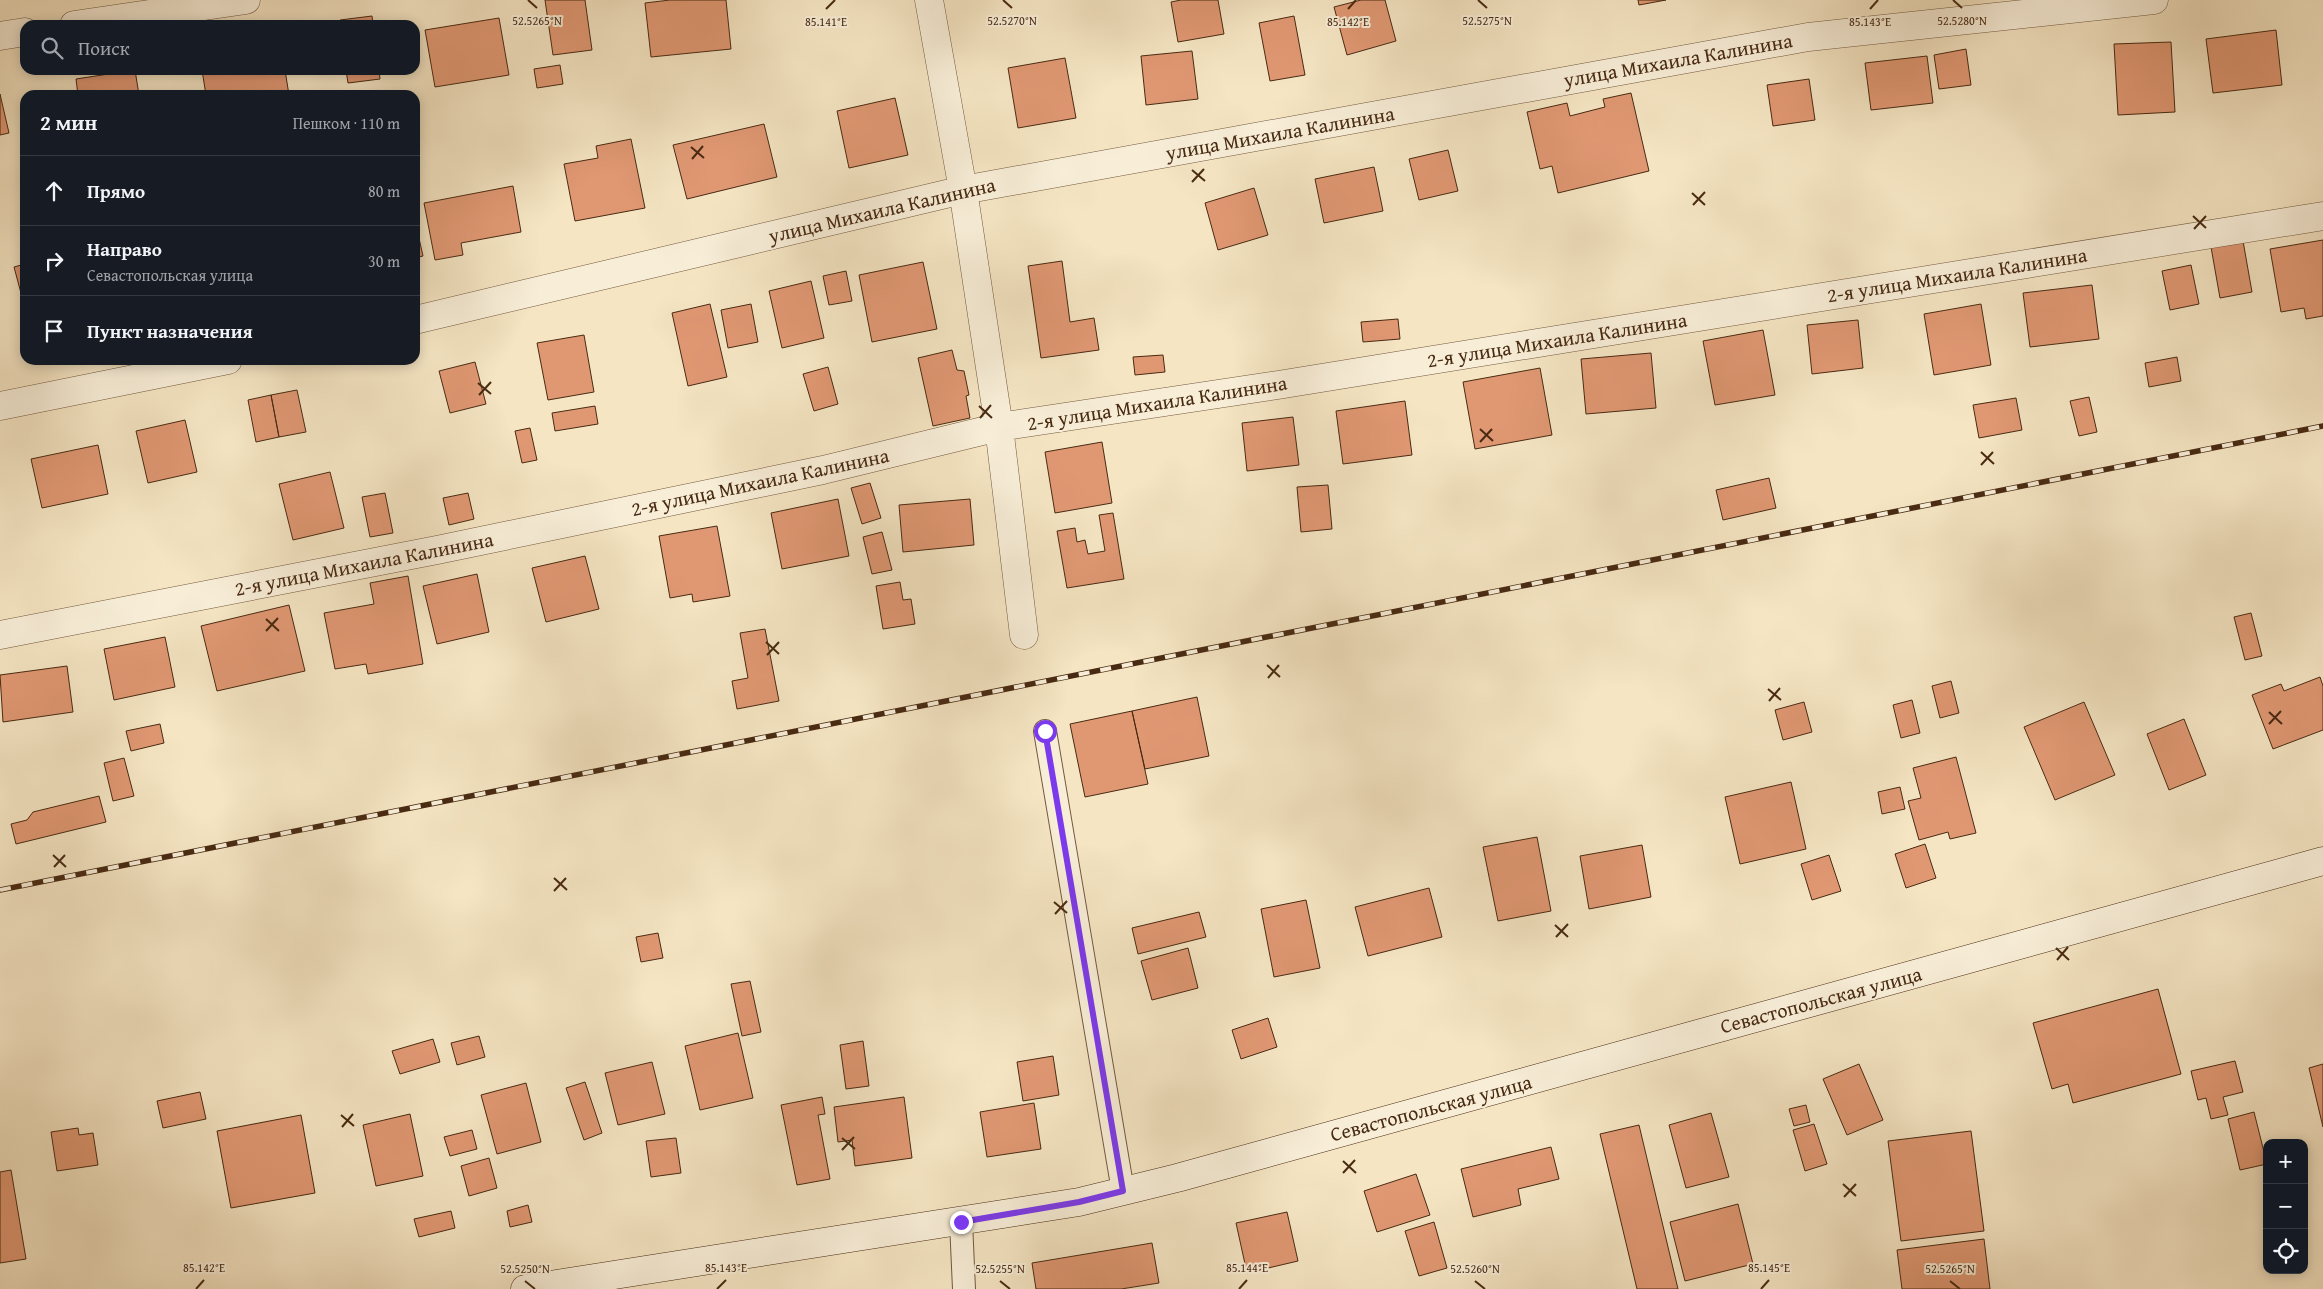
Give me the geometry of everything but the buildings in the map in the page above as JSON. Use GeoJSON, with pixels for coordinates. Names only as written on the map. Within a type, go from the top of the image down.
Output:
{"type":"FeatureCollection","features":[{"type":"Feature","properties":{"kind":"street"},"geometry":{"type":"LineString","coordinates":[[108,20],[246,0]]}},
{"type":"Feature","properties":{"kind":"street"},"geometry":{"type":"LineString","coordinates":[[929,0],[963,190],[1000,427],[1024,635]]}},
{"type":"Feature","properties":{"kind":"street","name":"улица Михаила Калинина"},"geometry":{"type":"LineString","coordinates":[[420,319],[963,190],[1808,37],[2154,0]]}},
{"type":"Feature","properties":{"kind":"street"},"geometry":{"type":"LineString","coordinates":[[0,36],[20,33]]}},
{"type":"Feature","properties":{"kind":"street","name":"2-я улица Михаила Калинина"},"geometry":{"type":"LineString","coordinates":[[0,635],[428,552],[813,472],[1000,427],[1288,384],[2323,216]]}},
{"type":"Feature","properties":{"kind":"street"},"geometry":{"type":"LineString","coordinates":[[0,406],[203,365]]}},
{"type":"Feature","properties":{"kind":"street","name":"Севастопольская улица"},"geometry":{"type":"LineString","coordinates":[[525,1289],[1079,1202],[1177,1178],[2323,861]]}},
{"type":"Feature","properties":{"kind":"lane"},"geometry":{"type":"LineString","coordinates":[[1045,731],[1123,1191]]}},
{"type":"Feature","properties":{"kind":"lane"},"geometry":{"type":"LineString","coordinates":[[961,1222],[964,1289]]}},
{"type":"Feature","properties":{"kind":"railway"},"geometry":{"type":"LineString","coordinates":[[0,890],[2323,426]]}},
{"type":"Feature","properties":{"kind":"route"},"geometry":{"type":"LineString","coordinates":[[961,1222],[1079,1202],[1123,1191],[1045,731]]}}]}
